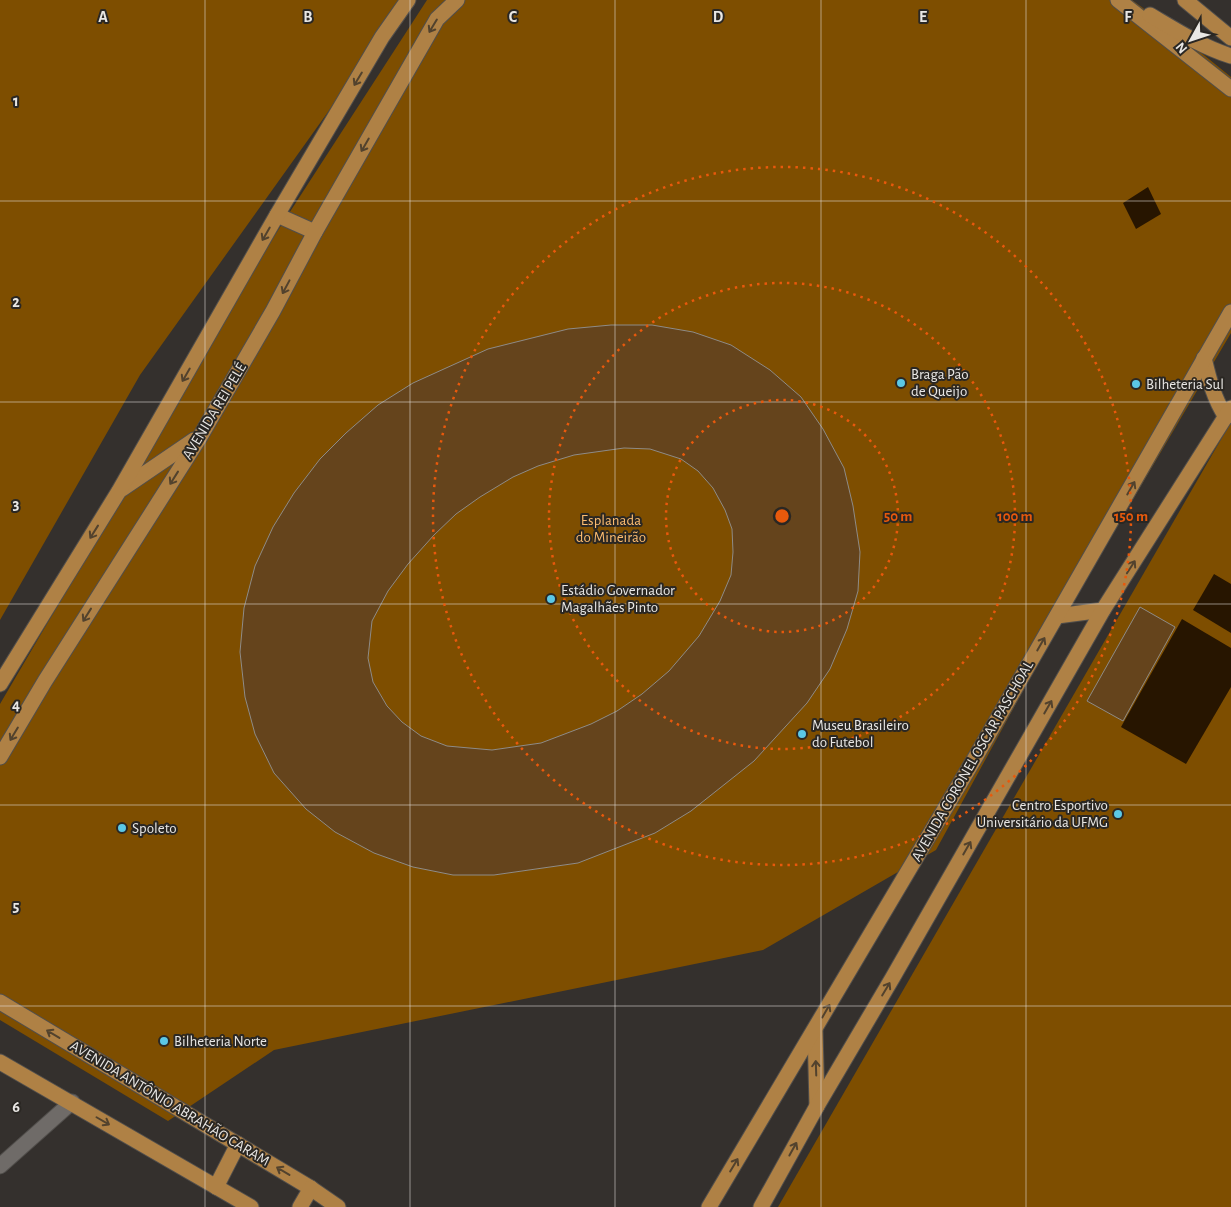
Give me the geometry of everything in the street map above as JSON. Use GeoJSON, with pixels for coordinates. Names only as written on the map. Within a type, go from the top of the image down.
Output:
{"type":"FeatureCollection","features":[{"type":"Feature","properties":{"kind":"main road"},"geometry":{"type":"LineString","coordinates":[[0,684],[119,491],[382,37],[408,0]]}},
{"type":"Feature","properties":{"kind":"main road","name":"AVENIDA REI PELÉ"},"geometry":{"type":"LineString","coordinates":[[0,757],[200,436],[273,311],[315,232],[415,57],[438,19],[457,0]]}},
{"type":"Feature","properties":{"kind":"main road"},"geometry":{"type":"LineString","coordinates":[[1118,0],[1231,89]]}},
{"type":"Feature","properties":{"kind":"main road"},"geometry":{"type":"LineString","coordinates":[[1128,0],[1189,39],[1231,56]]}},
{"type":"Feature","properties":{"kind":"main road"},"geometry":{"type":"LineString","coordinates":[[1185,0],[1231,38]]}},
{"type":"Feature","properties":{"kind":"main road"},"geometry":{"type":"LineString","coordinates":[[278,215],[315,232]]}},
{"type":"Feature","properties":{"kind":"main road","name":"AVENIDA CORONEL OSCAR PASCHOAL"},"geometry":{"type":"LineString","coordinates":[[709,1207],[815,1030],[1057,616],[1231,312]]}},
{"type":"Feature","properties":{"kind":"main road"},"geometry":{"type":"LineString","coordinates":[[761,1207],[817,1106],[894,977],[1104,610],[1229,413],[1220,407],[1211,385],[1204,358]]}},
{"type":"Feature","properties":{"kind":"main road"},"geometry":{"type":"LineString","coordinates":[[119,491],[200,436]]}},
{"type":"Feature","properties":{"kind":"main road"},"geometry":{"type":"LineString","coordinates":[[1057,616],[1104,610]]}},
{"type":"Feature","properties":{"kind":"main road","name":"AVENIDA ANTÔNIO ABRAHÃO CARAM"},"geometry":{"type":"LineString","coordinates":[[0,1002],[311,1188],[338,1207]]}},
{"type":"Feature","properties":{"kind":"main road"},"geometry":{"type":"LineString","coordinates":[[815,1030],[817,1106]]}},
{"type":"Feature","properties":{"kind":"main road"},"geometry":{"type":"LineString","coordinates":[[0,1062],[251,1207]]}},
{"type":"Feature","properties":{"kind":"main road"},"geometry":{"type":"LineString","coordinates":[[216,1187],[238,1144]]}},
{"type":"Feature","properties":{"kind":"main road"},"geometry":{"type":"LineString","coordinates":[[300,1207],[311,1188]]}},
{"type":"Feature","properties":{"kind":"street"},"geometry":{"type":"LineString","coordinates":[[0,1166],[72,1102]]}},
{"type":"Feature","properties":{"kind":"green space"},"geometry":{"type":"Polygon","coordinates":[[[0,0],[408,0],[140,375],[0,620],[0,0]]]}},
{"type":"Feature","properties":{"kind":"green space","name":"Esplanada do Mineirão"},"geometry":{"type":"Polygon","coordinates":[[[427,0],[1132,0],[1231,77],[1231,333],[1059,625],[936,850],[763,950],[274,1050],[168,1121],[0,1020],[0,704],[273,238],[427,0]]]}},
{"type":"Feature","properties":{"kind":"green space","name":"Centro Esportivo Universitário da UFMG"},"geometry":{"type":"Polygon","coordinates":[[[1231,422],[1231,1207],[778,1207],[1231,422]]]}},
{"type":"Feature","properties":{"kind":"shaded area"},"geometry":{"type":"Polygon","coordinates":[[[1148,187],[1161,214],[1136,229],[1123,203],[1148,187]]]}},
{"type":"Feature","properties":{"kind":"shaded area"},"geometry":{"type":"Polygon","coordinates":[[[1214,574],[1231,584],[1231,633],[1193,610],[1214,574]]]}},
{"type":"Feature","properties":{"kind":"shaded area"},"geometry":{"type":"Polygon","coordinates":[[[1182,619],[1231,648],[1231,687],[1186,764],[1121,727],[1182,619]]]}},
{"type":"Feature","properties":{"kind":"building","name":"Estádio Governador Magalhães Pinto"},"geometry":{"type":"Polygon","coordinates":[[[611,325],[652,325],[693,332],[731,345],[770,370],[801,397],[823,429],[844,468],[853,506],[860,552],[858,591],[847,629],[830,669],[807,703],[754,761],[691,811],[655,833],[578,863],[494,875],[453,875],[413,867],[374,853],[335,832],[306,809],[274,773],[255,734],[245,697],[240,652],[244,608],[255,566],[273,527],[294,493],[320,459],[378,405],[413,383],[488,349],[568,329],[611,325]],[[624,448],[574,455],[538,466],[513,477],[480,497],[456,514],[434,535],[408,564],[388,591],[372,621],[368,658],[373,682],[387,706],[402,722],[421,736],[447,746],[492,750],[541,743],[591,724],[617,711],[642,694],[669,671],[699,636],[720,601],[731,575],[732,529],[725,510],[713,488],[698,471],[681,459],[650,449],[624,448]]]}},
{"type":"Feature","properties":{"kind":"building"},"geometry":{"type":"Polygon","coordinates":[[[1140,607],[1175,627],[1123,721],[1087,701],[1140,607]]]}},
{"type":"Feature","properties":{"kind":"place","name":"Braga Pão de Queijo"},"geometry":{"type":"Point","coordinates":[901,383]}},
{"type":"Feature","properties":{"kind":"place","name":"Bilheteria Sul"},"geometry":{"type":"Point","coordinates":[1136,384]}},
{"type":"Feature","properties":{"kind":"place","name":"Estádio Governador Magalhães Pinto"},"geometry":{"type":"Point","coordinates":[551,599]}},
{"type":"Feature","properties":{"kind":"place","name":"Museu Brasileiro do Futebol"},"geometry":{"type":"Point","coordinates":[802,734]}},
{"type":"Feature","properties":{"kind":"place","name":"Centro Esportivo Universitário da UFMG"},"geometry":{"type":"Point","coordinates":[1118,814]}},
{"type":"Feature","properties":{"kind":"place","name":"Spoleto"},"geometry":{"type":"Point","coordinates":[122,828]}},
{"type":"Feature","properties":{"kind":"place","name":"Bilheteria Norte"},"geometry":{"type":"Point","coordinates":[164,1041]}}]}
